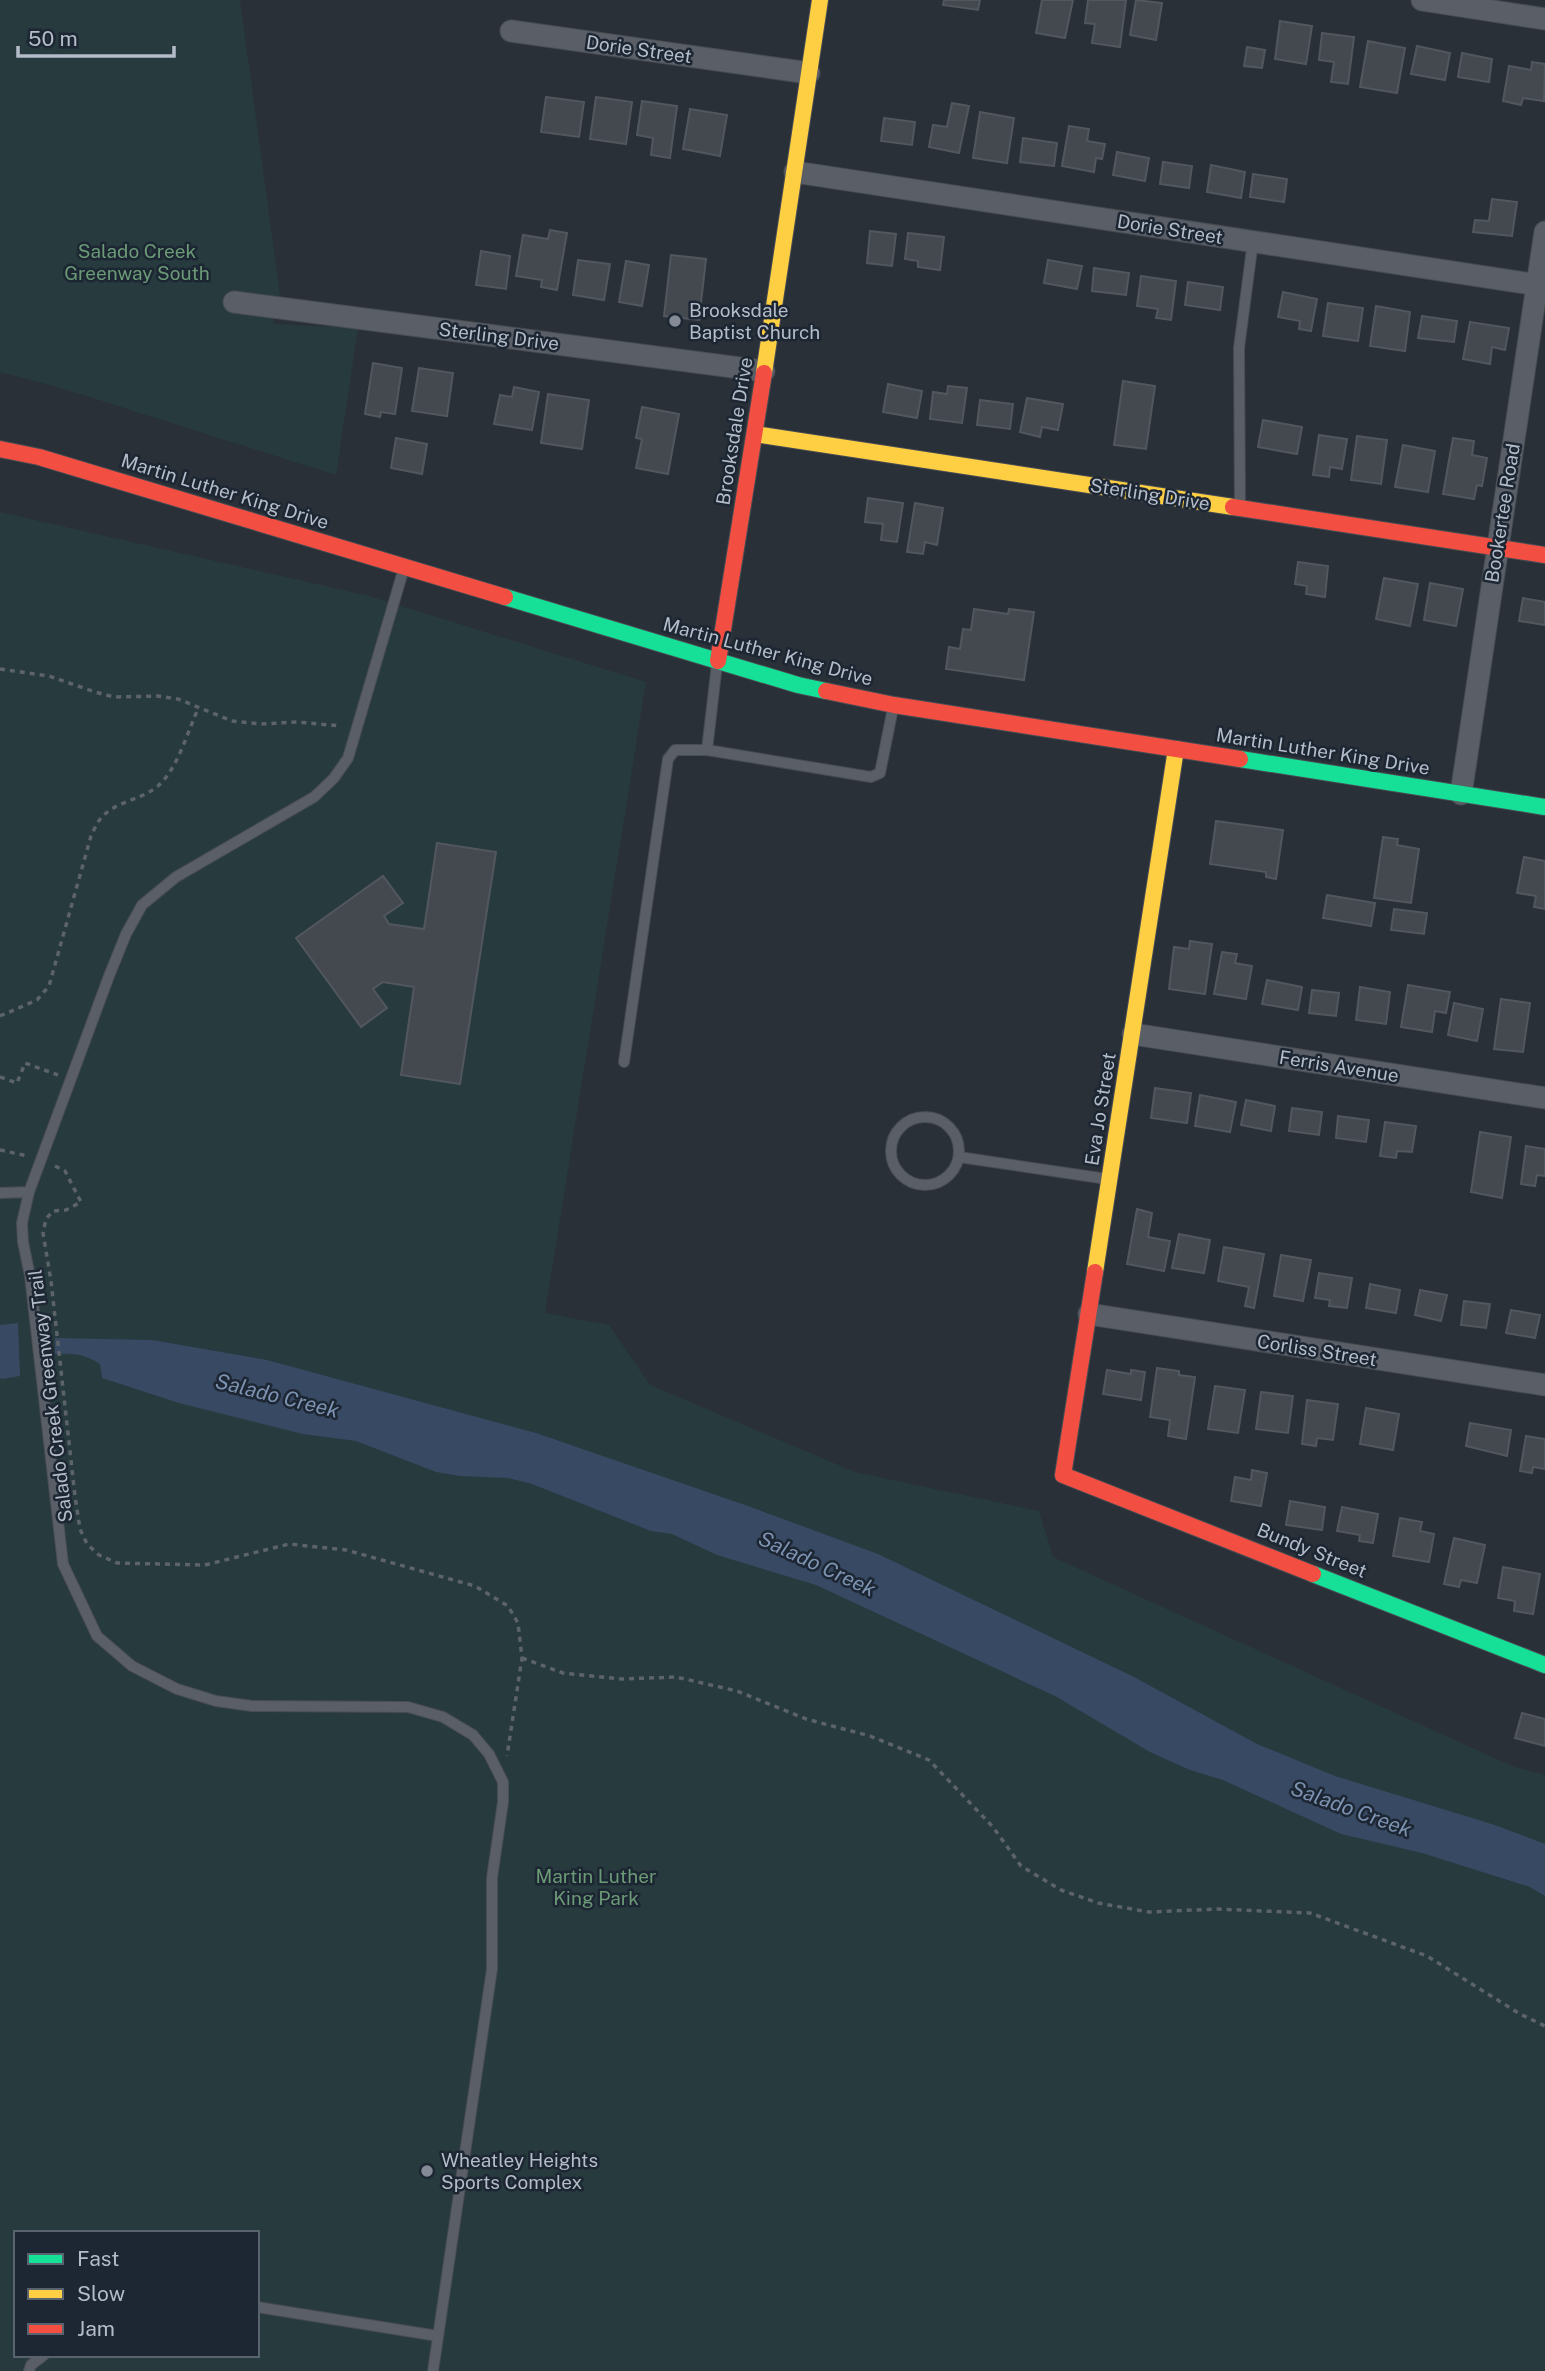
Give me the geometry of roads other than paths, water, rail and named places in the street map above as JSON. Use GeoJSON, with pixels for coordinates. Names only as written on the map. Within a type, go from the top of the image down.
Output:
{"type":"FeatureCollection","features":[{"type":"Feature","properties":{"kind":"street","name":"Brooksdale Drive"},"geometry":{"type":"LineString","coordinates":[[718,661],[820,0]]}},
{"type":"Feature","properties":{"kind":"street"},"geometry":{"type":"LineString","coordinates":[[1422,0],[1545,19]]}},
{"type":"Feature","properties":{"kind":"street","name":"Dorie Street"},"geometry":{"type":"LineString","coordinates":[[511,31],[809,73]]}},
{"type":"Feature","properties":{"kind":"street","name":"Dorie Street"},"geometry":{"type":"LineString","coordinates":[[795,172],[1541,285]]}},
{"type":"Feature","properties":{"kind":"street","name":"Bookertee Road"},"geometry":{"type":"LineString","coordinates":[[1461,794],[1497,548],[1541,285],[1545,232]]}},
{"type":"Feature","properties":{"kind":"street","name":"Sterling Drive"},"geometry":{"type":"LineString","coordinates":[[234,302],[764,371]]}},
{"type":"Feature","properties":{"kind":"street","name":"Sterling Drive"},"geometry":{"type":"LineString","coordinates":[[755,434],[1545,555]]}},
{"type":"Feature","properties":{"kind":"street","name":"Martin Luther King Drive"},"geometry":{"type":"LineString","coordinates":[[0,449],[39,457],[798,685],[894,705],[1545,807]]}},
{"type":"Feature","properties":{"kind":"street","name":"Eva Jo Street"},"geometry":{"type":"LineString","coordinates":[[1063,1475],[1176,749]]}},
{"type":"Feature","properties":{"kind":"street","name":"Ferris Avenue"},"geometry":{"type":"LineString","coordinates":[[1133,1034],[1545,1098]]}},
{"type":"Feature","properties":{"kind":"street","name":"Corliss Street"},"geometry":{"type":"LineString","coordinates":[[1089,1314],[1545,1385]]}},
{"type":"Feature","properties":{"kind":"street","name":"Bundy Street"},"geometry":{"type":"LineString","coordinates":[[1063,1475],[1545,1665]]}},
{"type":"Feature","properties":{"kind":"lane"},"geometry":{"type":"LineString","coordinates":[[1240,508],[1239,348],[1253,241]]}},
{"type":"Feature","properties":{"kind":"lane"},"geometry":{"type":"LineString","coordinates":[[404,567],[348,758],[334,778],[314,797],[176,877],[142,905],[126,934],[70,1079],[29,1192],[22,1223],[63,1564],[97,1636],[132,1667],[177,1689],[216,1701],[252,1706],[408,1707],[443,1717],[473,1735],[489,1754],[503,1782],[503,1802],[492,1878],[492,1969],[433,2371]]}},
{"type":"Feature","properties":{"kind":"lane"},"geometry":{"type":"LineString","coordinates":[[707,750],[718,661]]}},
{"type":"Feature","properties":{"kind":"lane"},"geometry":{"type":"LineString","coordinates":[[624,1062],[668,759],[675,750],[707,750],[871,777],[880,773],[894,705]]}},
{"type":"Feature","properties":{"kind":"lane"},"geometry":{"type":"LineString","coordinates":[[926,1116],[947,1125],[955,1134],[959,1157],[949,1176],[940,1182],[919,1185],[908,1182],[893,1166],[891,1143],[895,1132],[904,1123],[926,1116]]}},
{"type":"Feature","properties":{"kind":"lane"},"geometry":{"type":"LineString","coordinates":[[959,1157],[1110,1180]]}},
{"type":"Feature","properties":{"kind":"lane"},"geometry":{"type":"LineString","coordinates":[[0,1193],[29,1192]]}},
{"type":"Feature","properties":{"kind":"lane"},"geometry":{"type":"LineString","coordinates":[[259,2307],[438,2336]]}},
{"type":"Feature","properties":{"kind":"lane"},"geometry":{"type":"LineString","coordinates":[[29,2371],[31,2365],[41,2357]]}},
{"type":"Feature","properties":{"kind":"water"},"geometry":{"type":"Polygon","coordinates":[[[18,1323],[20,1376],[2,1379],[0,1325],[18,1323]]]}},
{"type":"Feature","properties":{"kind":"water","name":"Salado Creek"},"geometry":{"type":"Polygon","coordinates":[[[55,1338],[152,1340],[267,1360],[536,1433],[878,1554],[1134,1677],[1257,1744],[1335,1776],[1495,1825],[1545,1844],[1545,1896],[1530,1887],[1422,1853],[1341,1834],[1223,1780],[1190,1770],[1150,1752],[1055,1696],[816,1585],[717,1555],[672,1534],[651,1531],[532,1484],[508,1478],[436,1472],[356,1441],[303,1434],[179,1403],[102,1378],[100,1364],[84,1356],[55,1354],[55,1338]]]}},
{"type":"Feature","properties":{"kind":"place","name":"Brooksdale Baptist Church"},"geometry":{"type":"Point","coordinates":[675,321]}},
{"type":"Feature","properties":{"kind":"place","name":"Wheatley Heights Sports Complex"},"geometry":{"type":"Point","coordinates":[427,2171]}},
{"type":"Feature","properties":{"kind":"park label","name":"Salado Creek Greenway South"},"geometry":{"type":"Point","coordinates":[137,262]}},
{"type":"Feature","properties":{"kind":"park label","name":"Martin Luther King Park"},"geometry":{"type":"Point","coordinates":[596,1887]}}]}
